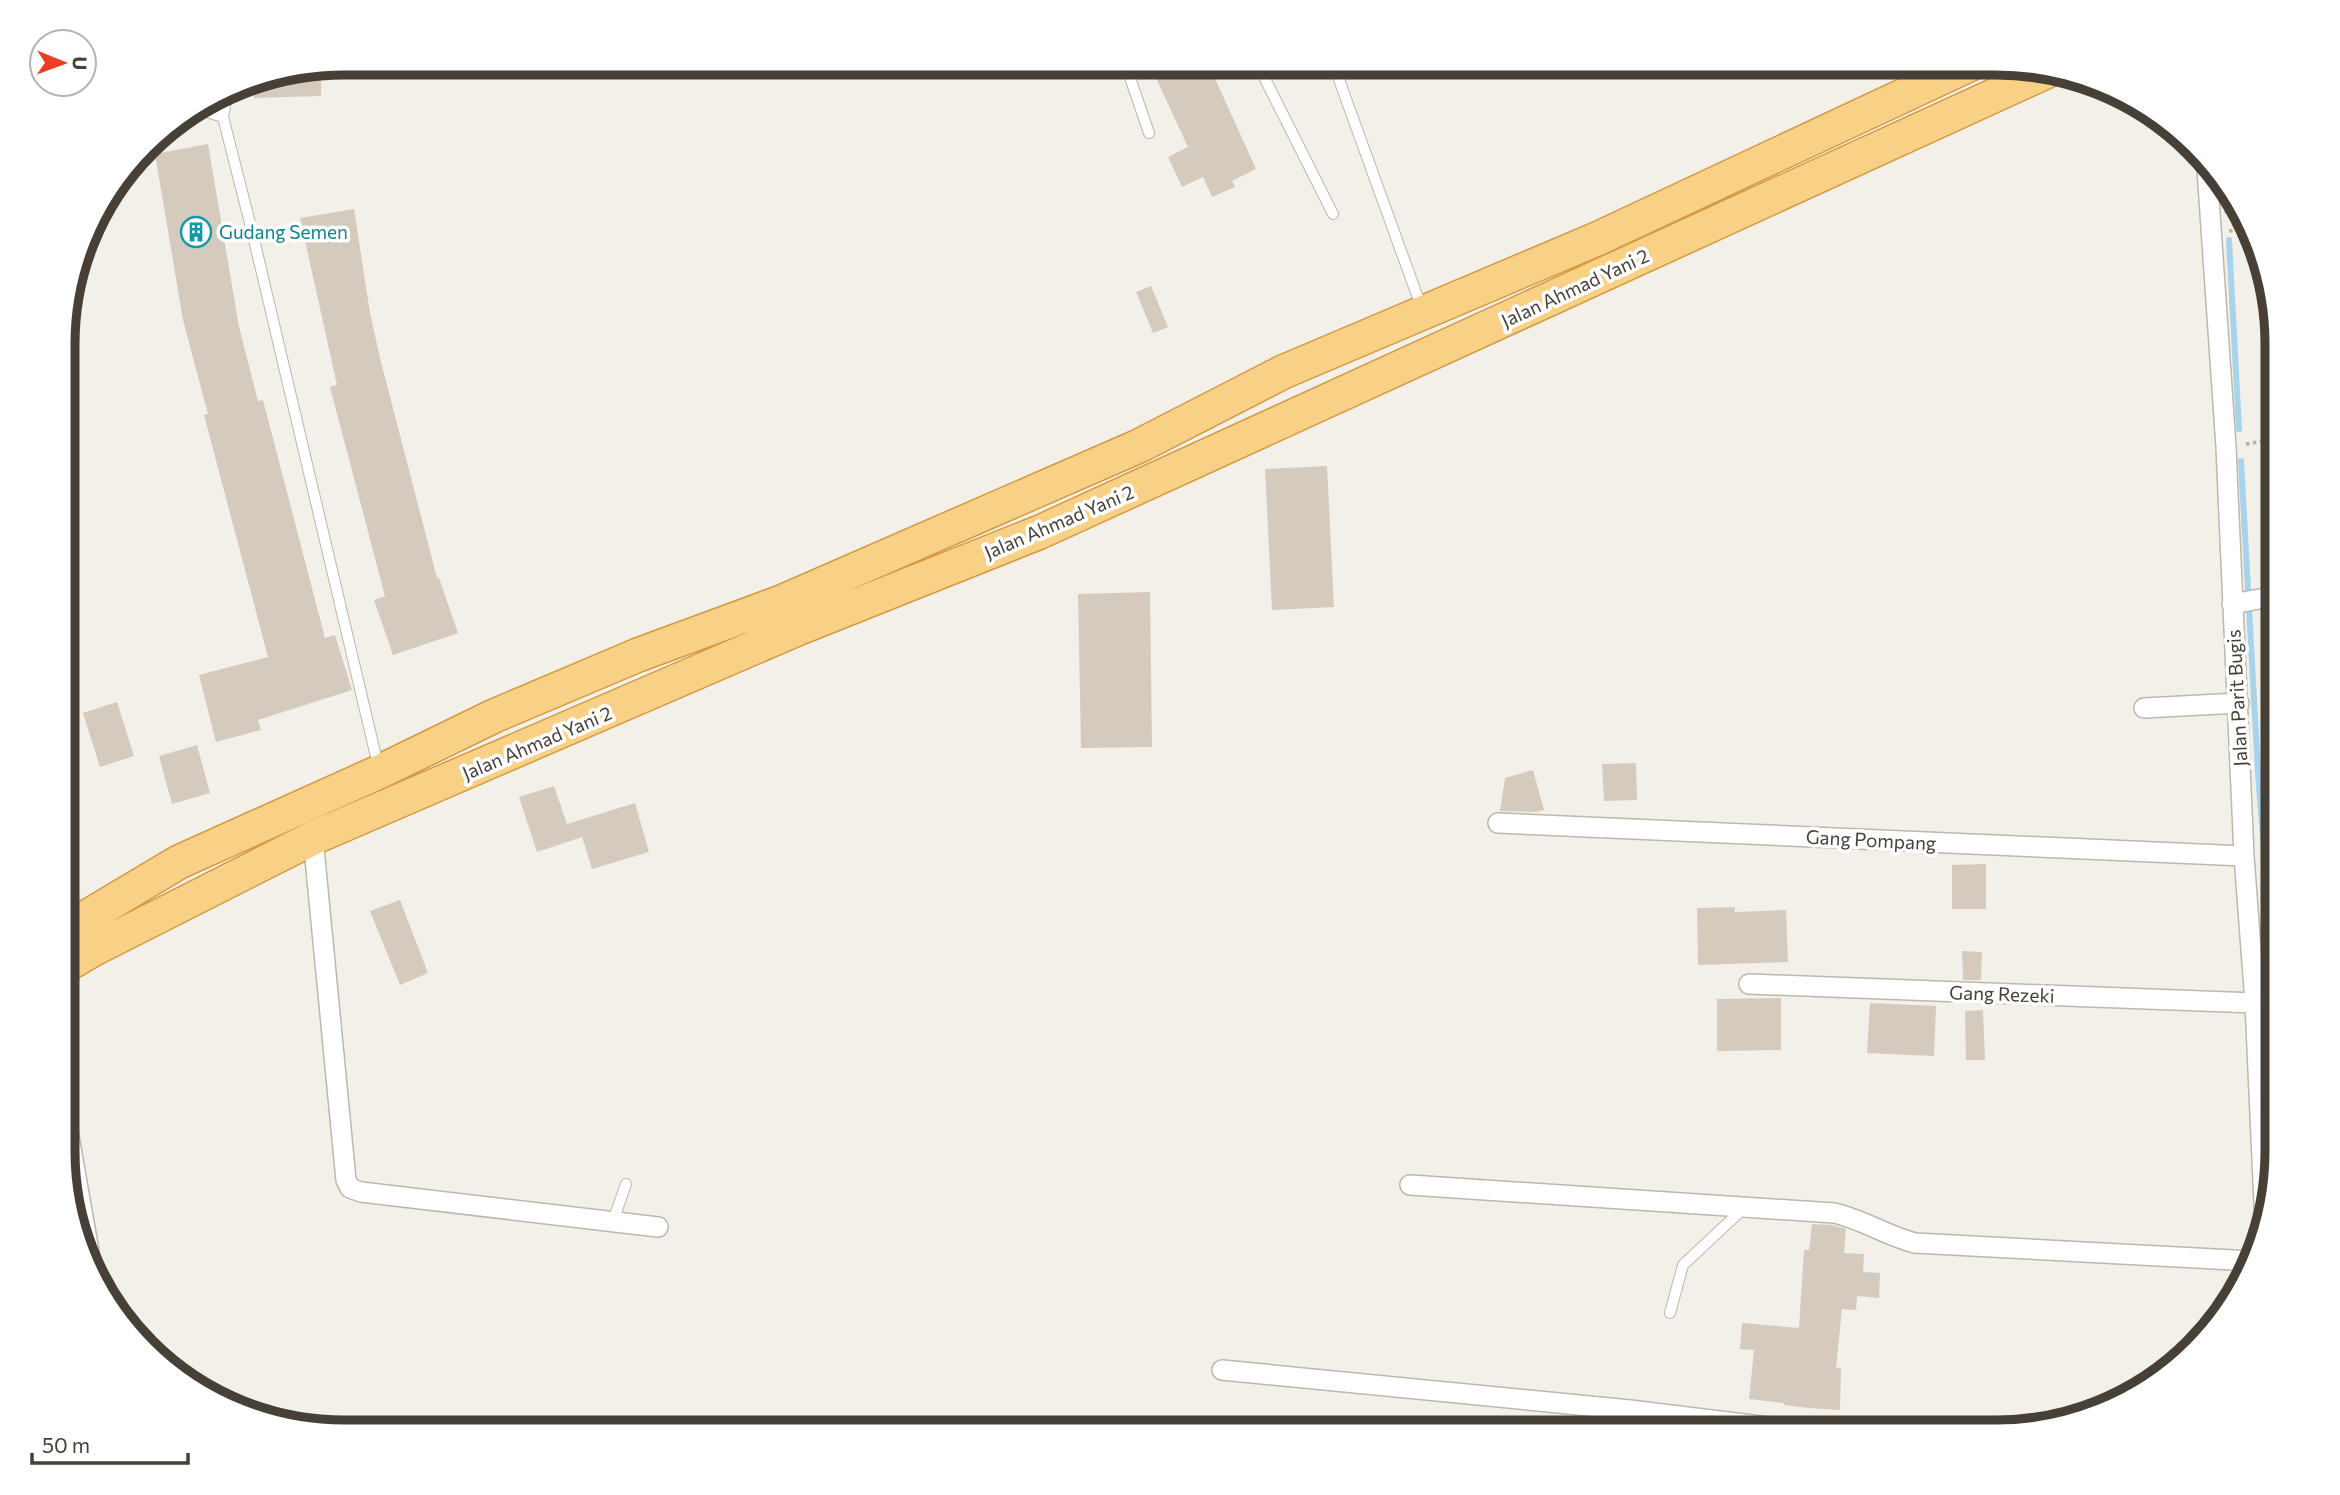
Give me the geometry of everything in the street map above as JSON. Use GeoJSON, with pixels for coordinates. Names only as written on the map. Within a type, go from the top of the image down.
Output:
{"type":"FeatureCollection","features":[{"type":"Feature","properties":{"kind":"highway","name":"Jalan Ahmad Yani 2"},"geometry":{"type":"LineString","coordinates":[[75,924],[179,862],[379,772],[494,716],[638,655],[779,603],[1139,446],[1283,372],[1599,238],[1948,75]]}},
{"type":"Feature","properties":{"kind":"highway","name":"Jalan Ahmad Yani 2"},"geometry":{"type":"LineString","coordinates":[[75,960],[313,838],[797,629],[1040,532],[2032,78]]}},
{"type":"Feature","properties":{"kind":"highway"},"geometry":{"type":"LineString","coordinates":[[1881,107],[1893,142]]}},
{"type":"Feature","properties":{"kind":"street","name":"Jalan Parit Bugis"},"geometry":{"type":"LineString","coordinates":[[2208,178],[2226,447],[2244,856],[2264,1171]]}},
{"type":"Feature","properties":{"kind":"street"},"geometry":{"type":"LineString","coordinates":[[2232,604],[2265,598]]}},
{"type":"Feature","properties":{"kind":"street"},"geometry":{"type":"LineString","coordinates":[[2144,708],[2239,703]]}},
{"type":"Feature","properties":{"kind":"street","name":"Gang Pompang"},"geometry":{"type":"LineString","coordinates":[[1498,823],[2244,856]]}},
{"type":"Feature","properties":{"kind":"street"},"geometry":{"type":"LineString","coordinates":[[313,838],[346,1180],[350,1188],[361,1192],[658,1227]]}},
{"type":"Feature","properties":{"kind":"street","name":"Gang Rezeki"},"geometry":{"type":"LineString","coordinates":[[1749,984],[2265,1009]]}},
{"type":"Feature","properties":{"kind":"street"},"geometry":{"type":"LineString","coordinates":[[1410,1185],[1834,1213],[1850,1216],[1898,1239],[1915,1243],[2241,1260]]}},
{"type":"Feature","properties":{"kind":"street"},"geometry":{"type":"LineString","coordinates":[[79,1193],[82,1213]]}},
{"type":"Feature","properties":{"kind":"street"},"geometry":{"type":"LineString","coordinates":[[1222,1370],[1709,1420]]}},
{"type":"Feature","properties":{"kind":"lane"},"geometry":{"type":"LineString","coordinates":[[1129,75],[1149,133]]}},
{"type":"Feature","properties":{"kind":"lane"},"geometry":{"type":"LineString","coordinates":[[1263,75],[1333,214]]}},
{"type":"Feature","properties":{"kind":"lane"},"geometry":{"type":"LineString","coordinates":[[1337,75],[1424,314]]}},
{"type":"Feature","properties":{"kind":"lane"},"geometry":{"type":"LineString","coordinates":[[226,103],[223,117],[379,772]]}},
{"type":"Feature","properties":{"kind":"lane"},"geometry":{"type":"LineString","coordinates":[[208,112],[223,117]]}},
{"type":"Feature","properties":{"kind":"lane"},"geometry":{"type":"LineString","coordinates":[[613,1221],[626,1184]]}},
{"type":"Feature","properties":{"kind":"lane"},"geometry":{"type":"LineString","coordinates":[[1670,1313],[1683,1265],[1745,1207]]}},
{"type":"Feature","properties":{"kind":"path"},"geometry":{"type":"LineString","coordinates":[[2226,447],[2265,441]]}},
{"type":"Feature","properties":{"kind":"building"},"geometry":{"type":"Polygon","coordinates":[[[1155,75],[1213,75],[1256,169],[1232,181],[1235,187],[1212,197],[1203,177],[1182,187],[1168,157],[1188,147],[1155,75]]]}},
{"type":"Feature","properties":{"kind":"building"},"geometry":{"type":"Polygon","coordinates":[[[321,77],[321,96],[254,98],[254,92],[275,84],[321,77]]]}},
{"type":"Feature","properties":{"kind":"building"},"geometry":{"type":"Polygon","coordinates":[[[208,144],[239,327],[258,401],[263,400],[325,638],[335,635],[352,690],[258,720],[261,730],[216,742],[199,675],[268,657],[204,415],[208,414],[183,320],[155,154],[208,144]]]}},
{"type":"Feature","properties":{"kind":"building"},"geometry":{"type":"Polygon","coordinates":[[[354,209],[370,313],[380,358],[437,578],[458,633],[393,655],[374,600],[385,596],[330,387],[337,385],[300,218],[354,209]]]}},
{"type":"Feature","properties":{"kind":"building"},"geometry":{"type":"Polygon","coordinates":[[[1151,286],[1168,327],[1153,333],[1136,292],[1151,286]]]}},
{"type":"Feature","properties":{"kind":"building"},"geometry":{"type":"Polygon","coordinates":[[[1327,466],[1334,607],[1272,610],[1265,469],[1327,466]]]}},
{"type":"Feature","properties":{"kind":"building"},"geometry":{"type":"Polygon","coordinates":[[[1150,592],[1152,747],[1081,748],[1078,594],[1150,592]]]}},
{"type":"Feature","properties":{"kind":"building"},"geometry":{"type":"Polygon","coordinates":[[[117,702],[134,756],[100,767],[83,713],[117,702]]]}},
{"type":"Feature","properties":{"kind":"building"},"geometry":{"type":"Polygon","coordinates":[[[197,745],[210,793],[172,804],[159,756],[197,745]]]}},
{"type":"Feature","properties":{"kind":"building"},"geometry":{"type":"Polygon","coordinates":[[[1636,763],[1637,800],[1604,801],[1602,764],[1636,763]]]}},
{"type":"Feature","properties":{"kind":"building"},"geometry":{"type":"Polygon","coordinates":[[[1533,770],[1544,810],[1500,811],[1505,778],[1533,770]]]}},
{"type":"Feature","properties":{"kind":"building"},"geometry":{"type":"Polygon","coordinates":[[[554,786],[567,824],[635,803],[649,852],[592,869],[582,837],[537,852],[519,797],[554,786]]]}},
{"type":"Feature","properties":{"kind":"building"},"geometry":{"type":"Polygon","coordinates":[[[1986,864],[1986,909],[1952,909],[1952,865],[1986,864]]]}},
{"type":"Feature","properties":{"kind":"building"},"geometry":{"type":"Polygon","coordinates":[[[400,900],[428,973],[400,985],[370,911],[400,900]]]}},
{"type":"Feature","properties":{"kind":"building"},"geometry":{"type":"Polygon","coordinates":[[[1735,907],[1735,912],[1786,910],[1788,962],[1698,965],[1697,908],[1735,907]]]}},
{"type":"Feature","properties":{"kind":"building"},"geometry":{"type":"Polygon","coordinates":[[[1962,951],[1982,952],[1981,980],[1963,980],[1962,951]]]}},
{"type":"Feature","properties":{"kind":"building"},"geometry":{"type":"Polygon","coordinates":[[[1781,998],[1781,1050],[1717,1051],[1717,999],[1781,998]]]}},
{"type":"Feature","properties":{"kind":"building"},"geometry":{"type":"Polygon","coordinates":[[[1870,1003],[1936,1006],[1934,1056],[1867,1053],[1870,1003]]]}},
{"type":"Feature","properties":{"kind":"building"},"geometry":{"type":"Polygon","coordinates":[[[1983,1010],[1985,1060],[1966,1060],[1965,1011],[1983,1010]]]}},
{"type":"Feature","properties":{"kind":"building"},"geometry":{"type":"Polygon","coordinates":[[[1812,1224],[1846,1229],[1844,1253],[1864,1254],[1863,1272],[1880,1273],[1879,1298],[1857,1296],[1856,1310],[1842,1309],[1836,1368],[1841,1368],[1840,1410],[1749,1399],[1754,1350],[1740,1349],[1742,1323],[1799,1328],[1804,1250],[1809,1250],[1812,1224]]]}},
{"type":"Feature","properties":{"kind":"waterway"},"geometry":{"type":"LineString","coordinates":[[2227,207],[2227,211]]}},
{"type":"Feature","properties":{"kind":"waterway"},"geometry":{"type":"LineString","coordinates":[[2229,240],[2239,429]]}},
{"type":"Feature","properties":{"kind":"waterway"},"geometry":{"type":"LineString","coordinates":[[2241,461],[2265,863]]}},
{"type":"Feature","properties":{"kind":"place","name":"Gudang Semen"},"geometry":{"type":"Point","coordinates":[196,232]}}]}
